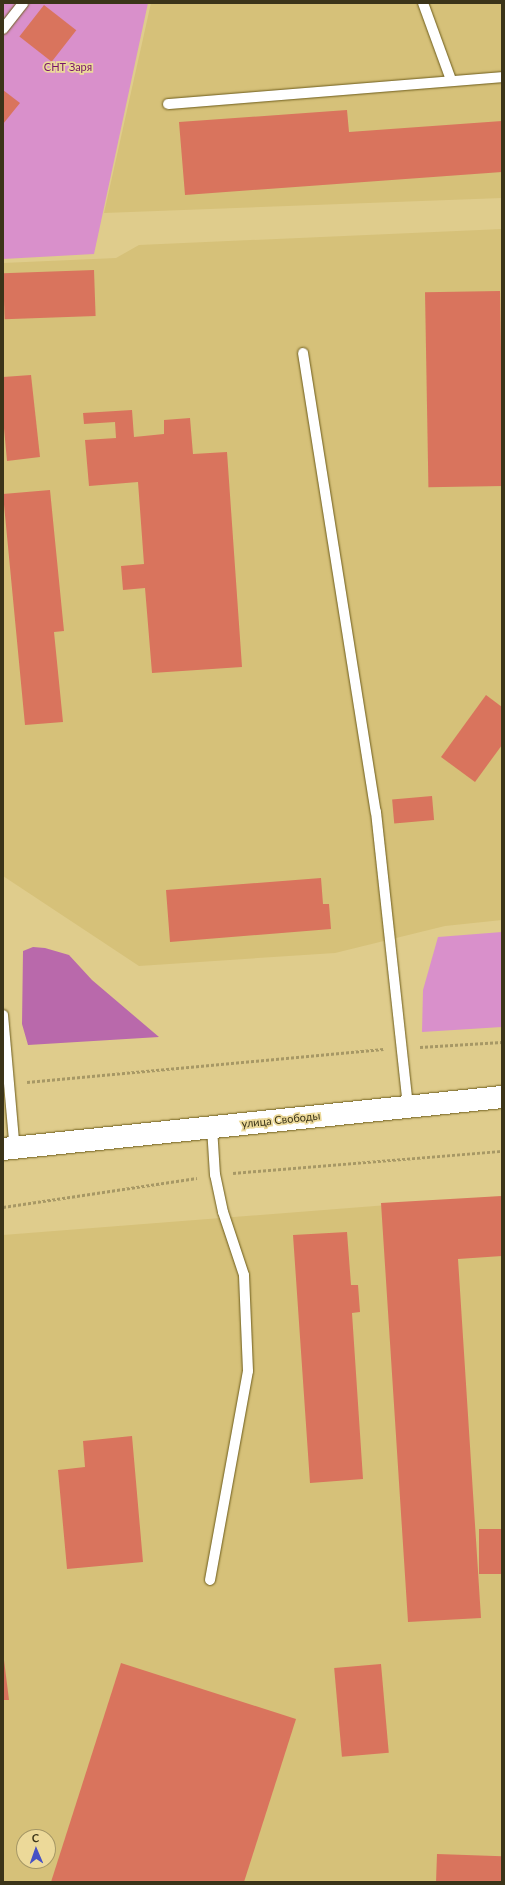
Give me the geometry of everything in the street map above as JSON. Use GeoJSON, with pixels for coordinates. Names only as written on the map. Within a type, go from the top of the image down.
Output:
{"type":"FeatureCollection","features":[{"type":"Feature","properties":{"kind":"main road","name":"улица Свободы"},"geometry":{"type":"LineString","coordinates":[[7,1143],[61,1144],[212,1127],[502,1098]]}},
{"type":"Feature","properties":{"kind":"main road","name":"улица Свободы"},"geometry":{"type":"LineString","coordinates":[[3,1160],[61,1144]]}},
{"type":"Feature","properties":{"kind":"lane"},"geometry":{"type":"LineString","coordinates":[[3,29],[23,3]]}},
{"type":"Feature","properties":{"kind":"lane"},"geometry":{"type":"LineString","coordinates":[[423,3],[451,80]]}},
{"type":"Feature","properties":{"kind":"lane"},"geometry":{"type":"LineString","coordinates":[[168,104],[502,77]]}},
{"type":"Feature","properties":{"kind":"lane"},"geometry":{"type":"LineString","coordinates":[[303,353],[376,812],[408,1107]]}},
{"type":"Feature","properties":{"kind":"lane"},"geometry":{"type":"LineString","coordinates":[[3,1015],[9,1084],[7,1143]]}},
{"type":"Feature","properties":{"kind":"lane"},"geometry":{"type":"LineString","coordinates":[[210,1580],[248,1372],[244,1275],[223,1212],[216,1175],[212,1127]]}},
{"type":"Feature","properties":{"kind":"path"},"geometry":{"type":"LineString","coordinates":[[9,1084],[402,1048],[502,1042]]}},
{"type":"Feature","properties":{"kind":"path"},"geometry":{"type":"LineString","coordinates":[[3,1207],[216,1175],[502,1151]]}},
{"type":"Feature","properties":{"kind":"shaded area"},"geometry":{"type":"Polygon","coordinates":[[[151,3],[502,3],[502,198],[104,213],[151,3]]]}},
{"type":"Feature","properties":{"kind":"shaded area"},"geometry":{"type":"Polygon","coordinates":[[[502,229],[502,920],[445,926],[335,953],[139,966],[3,876],[3,263],[116,258],[139,245],[502,229]]]}},
{"type":"Feature","properties":{"kind":"shaded area"},"geometry":{"type":"Polygon","coordinates":[[[33,947],[45,948],[69,955],[92,980],[159,1037],[28,1045],[22,1024],[23,951],[33,947]]]}},
{"type":"Feature","properties":{"kind":"shaded area"},"geometry":{"type":"Polygon","coordinates":[[[502,1196],[502,1882],[3,1882],[3,1235],[502,1196]]]}},
{"type":"Feature","properties":{"kind":"green space","name":"СНТ Заря"},"geometry":{"type":"Polygon","coordinates":[[[3,3],[148,3],[94,254],[3,259],[3,3]]]}},
{"type":"Feature","properties":{"kind":"green space"},"geometry":{"type":"Polygon","coordinates":[[[502,932],[502,1027],[422,1032],[423,990],[438,937],[502,932]]]}},
{"type":"Feature","properties":{"kind":"building"},"geometry":{"type":"Polygon","coordinates":[[[44,5],[76,30],[52,62],[19,37],[44,5]]]}},
{"type":"Feature","properties":{"kind":"building"},"geometry":{"type":"Polygon","coordinates":[[[3,90],[20,103],[3,124],[3,90]]]}},
{"type":"Feature","properties":{"kind":"building"},"geometry":{"type":"Polygon","coordinates":[[[347,110],[349,132],[502,121],[502,172],[185,195],[179,122],[347,110]]]}},
{"type":"Feature","properties":{"kind":"building"},"geometry":{"type":"Polygon","coordinates":[[[94,270],[96,316],[5,319],[3,273],[94,270]]]}},
{"type":"Feature","properties":{"kind":"building"},"geometry":{"type":"Polygon","coordinates":[[[500,291],[502,486],[428,487],[425,292],[500,291]]]}},
{"type":"Feature","properties":{"kind":"building"},"geometry":{"type":"Polygon","coordinates":[[[31,375],[40,457],[7,461],[3,417],[3,377],[31,375]]]}},
{"type":"Feature","properties":{"kind":"building"},"geometry":{"type":"Polygon","coordinates":[[[132,410],[134,437],[164,434],[164,420],[190,418],[193,454],[227,452],[242,667],[152,673],[145,588],[123,590],[121,566],[144,564],[138,482],[89,486],[85,440],[116,438],[115,422],[84,424],[83,413],[132,410]]]}},
{"type":"Feature","properties":{"kind":"building"},"geometry":{"type":"Polygon","coordinates":[[[50,490],[64,631],[54,632],[63,722],[25,725],[3,494],[50,490]]]}},
{"type":"Feature","properties":{"kind":"building"},"geometry":{"type":"Polygon","coordinates":[[[486,695],[502,707],[502,745],[475,782],[441,757],[486,695]]]}},
{"type":"Feature","properties":{"kind":"building"},"geometry":{"type":"Polygon","coordinates":[[[432,796],[434,820],[394,823],[392,799],[432,796]]]}},
{"type":"Feature","properties":{"kind":"building"},"geometry":{"type":"Polygon","coordinates":[[[321,878],[323,904],[329,904],[331,929],[170,942],[166,890],[321,878]]]}},
{"type":"Feature","properties":{"kind":"building"},"geometry":{"type":"Polygon","coordinates":[[[502,1196],[502,1256],[458,1259],[481,1618],[408,1622],[381,1203],[502,1196]]]}},
{"type":"Feature","properties":{"kind":"building"},"geometry":{"type":"Polygon","coordinates":[[[347,1232],[351,1285],[358,1285],[360,1312],[352,1313],[363,1479],[310,1483],[293,1235],[347,1232]]]}},
{"type":"Feature","properties":{"kind":"building"},"geometry":{"type":"Polygon","coordinates":[[[132,1436],[143,1562],[67,1569],[58,1470],[85,1467],[83,1441],[132,1436]]]}},
{"type":"Feature","properties":{"kind":"building"},"geometry":{"type":"Polygon","coordinates":[[[479,1529],[502,1529],[502,1574],[479,1574],[479,1529]]]}},
{"type":"Feature","properties":{"kind":"building"},"geometry":{"type":"Polygon","coordinates":[[[3,1652],[9,1700],[3,1700],[3,1652]]]}},
{"type":"Feature","properties":{"kind":"building"},"geometry":{"type":"Polygon","coordinates":[[[121,1663],[296,1719],[244,1882],[51,1882],[121,1663]]]}},
{"type":"Feature","properties":{"kind":"building"},"geometry":{"type":"Polygon","coordinates":[[[381,1664],[389,1753],[342,1757],[334,1668],[381,1664]]]}},
{"type":"Feature","properties":{"kind":"building"},"geometry":{"type":"Polygon","coordinates":[[[437,1854],[502,1856],[501,1882],[436,1882],[437,1854]]]}}]}
